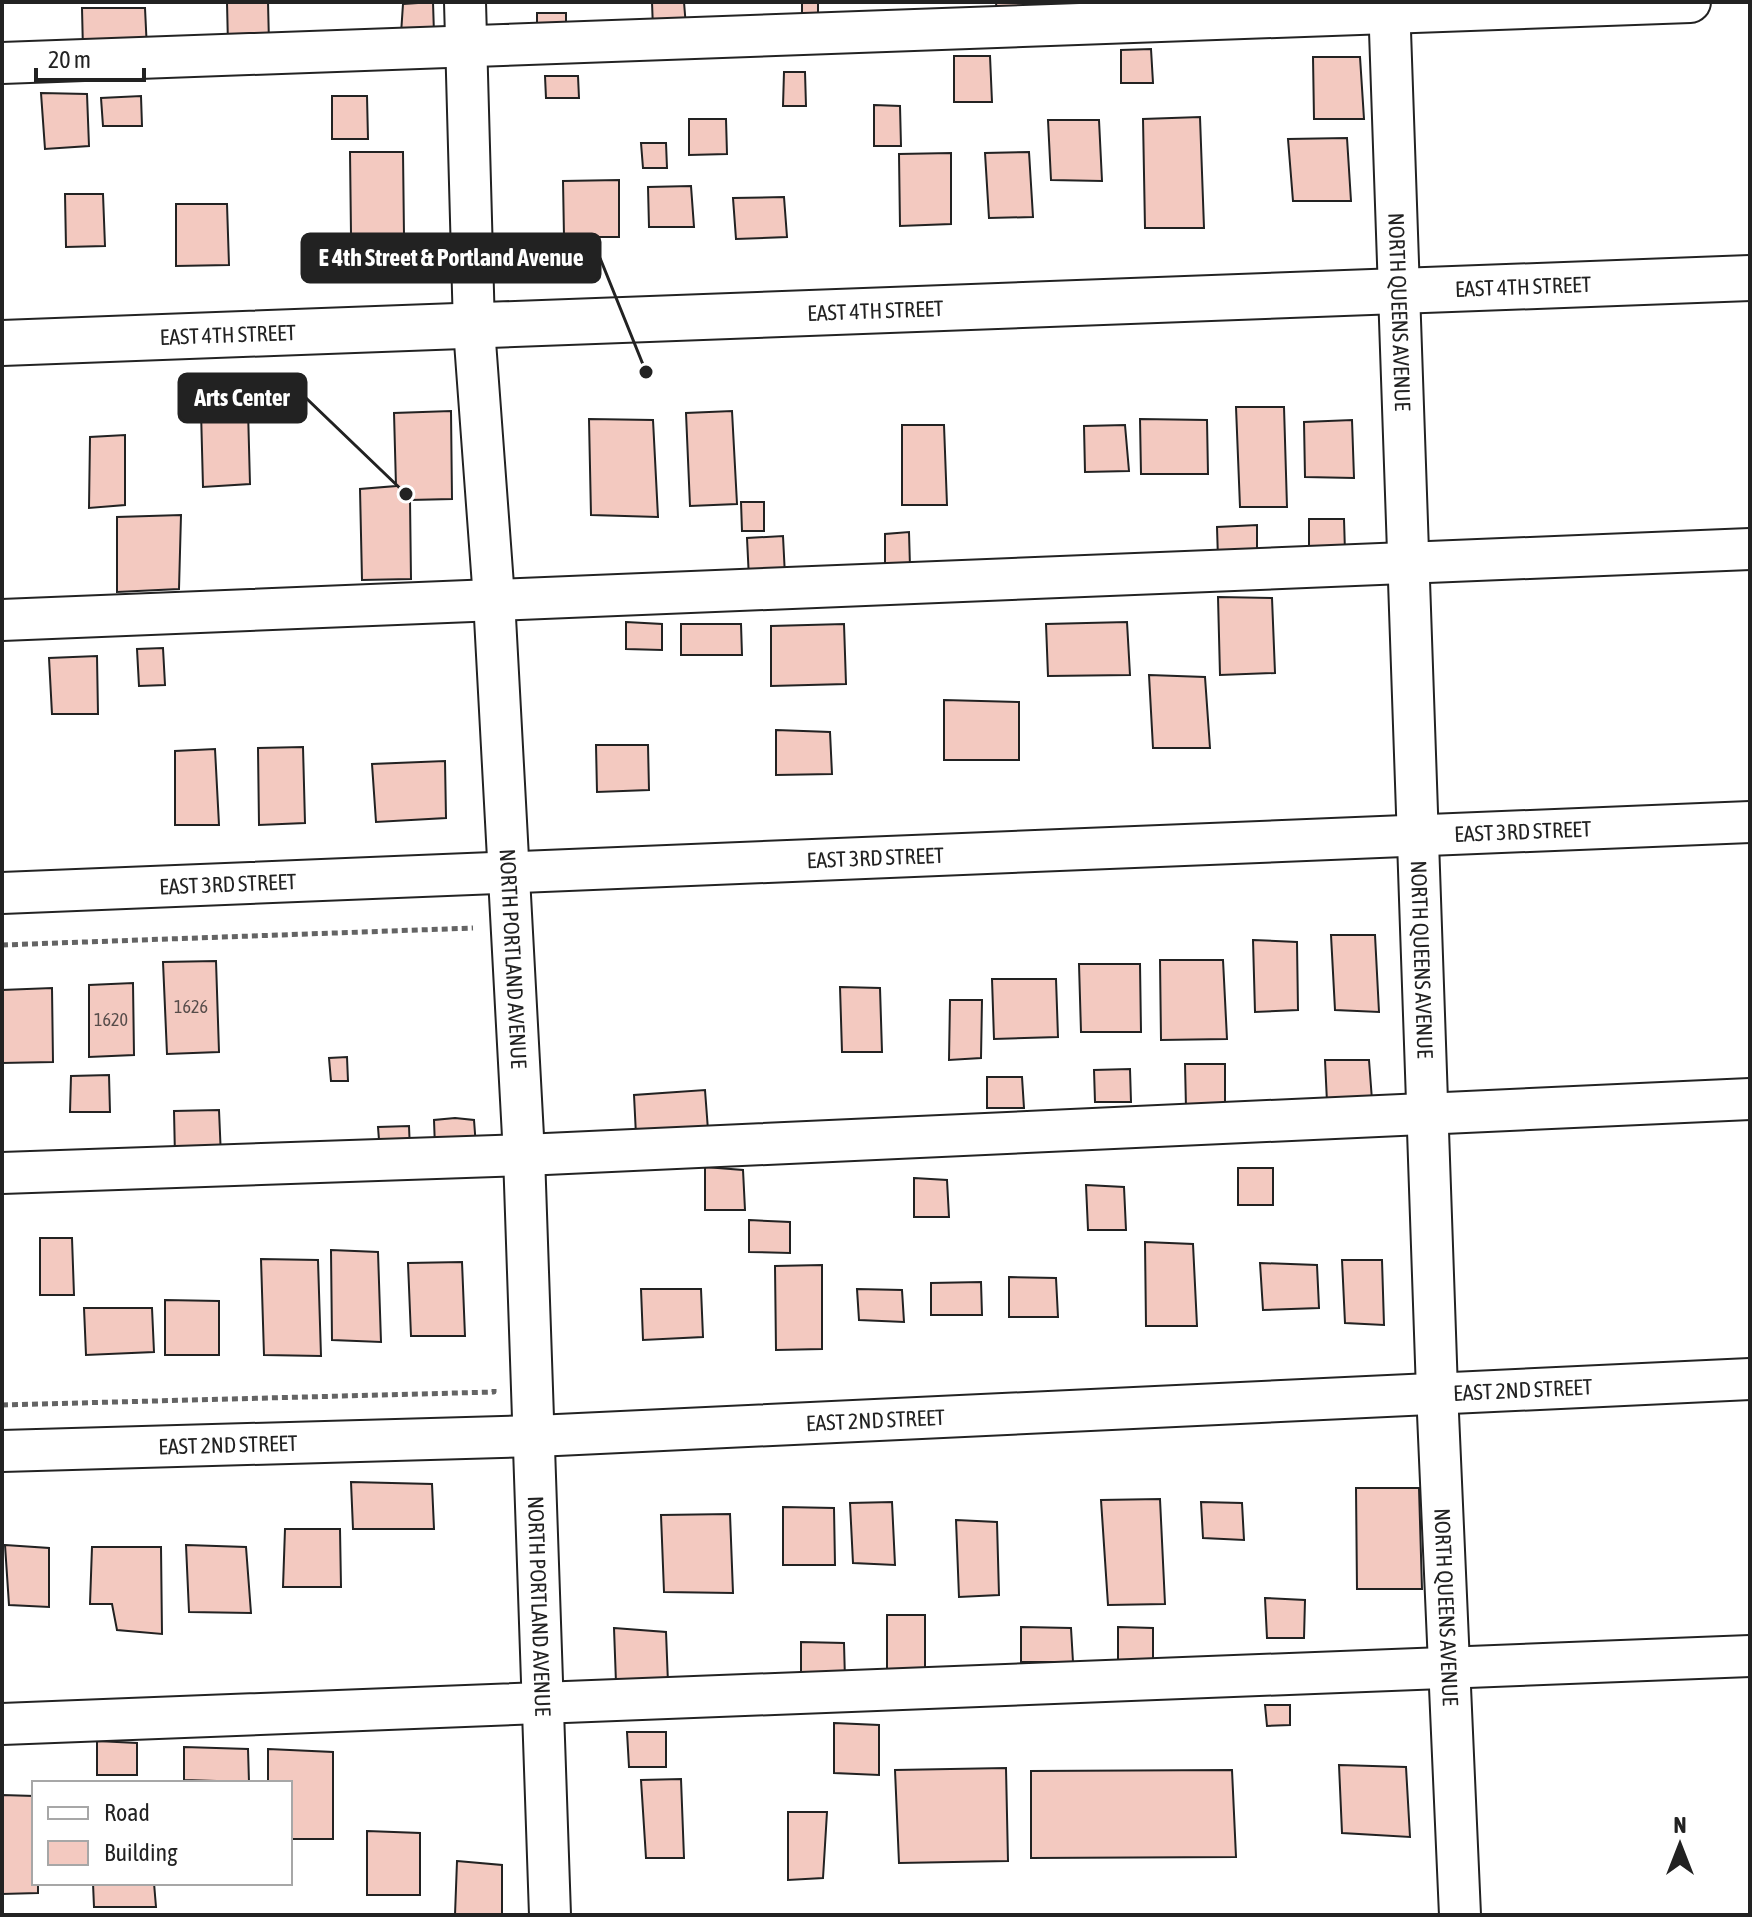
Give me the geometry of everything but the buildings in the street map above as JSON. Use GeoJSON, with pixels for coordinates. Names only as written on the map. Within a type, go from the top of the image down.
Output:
{"type":"FeatureCollection","features":[{"type":"Feature","properties":{"kind":"main road","name":"EAST 4TH STREET"},"geometry":{"type":"LineString","coordinates":[[2,343],[474,328],[1750,278]]}},
{"type":"Feature","properties":{"kind":"street","name":"NORTH PORTLAND AVENUE"},"geometry":{"type":"LineString","coordinates":[[465,2],[474,328],[494,599],[524,1155],[550,1915]]}},
{"type":"Feature","properties":{"kind":"street"},"geometry":{"type":"LineString","coordinates":[[2,63],[467,47],[1389,8],[1690,2]]}},
{"type":"Feature","properties":{"kind":"street","name":"NORTH QUEENS AVENUE"},"geometry":{"type":"LineString","coordinates":[[1389,8],[1437,1391],[1460,1915]]}},
{"type":"Feature","properties":{"kind":"street"},"geometry":{"type":"LineString","coordinates":[[2,620],[1750,549]]}},
{"type":"Feature","properties":{"kind":"street","name":"EAST 3RD STREET"},"geometry":{"type":"LineString","coordinates":[[2,893],[1750,822]]}},
{"type":"Feature","properties":{"kind":"street"},"geometry":{"type":"LineString","coordinates":[[2,1173],[524,1155],[1750,1099]]}},
{"type":"Feature","properties":{"kind":"street","name":"EAST 2ND STREET"},"geometry":{"type":"LineString","coordinates":[[2,1451],[536,1436],[1437,1391],[1750,1379]]}},
{"type":"Feature","properties":{"kind":"street"},"geometry":{"type":"LineString","coordinates":[[2,1724],[1750,1656]]}},
{"type":"Feature","properties":{"kind":"place","name":"E 4th Street & Portland Avenue"},"geometry":{"type":"Point","coordinates":[646,372]}},
{"type":"Feature","properties":{"kind":"place","name":"Arts Center"},"geometry":{"type":"Point","coordinates":[406,494]}}]}
